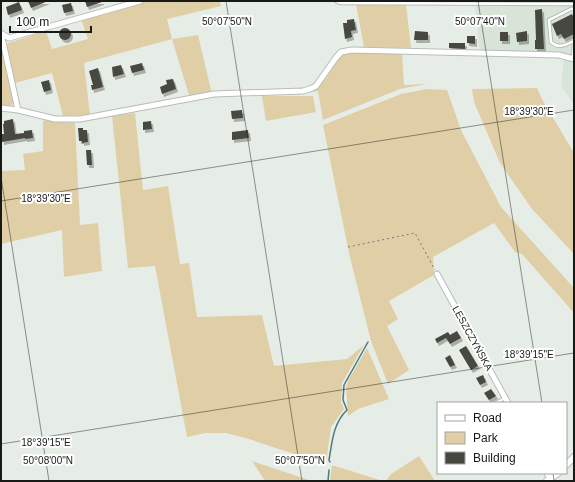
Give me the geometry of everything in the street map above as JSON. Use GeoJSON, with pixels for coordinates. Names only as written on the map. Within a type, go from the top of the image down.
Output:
{"type":"FeatureCollection","features":[{"type":"Feature","properties":{"kind":"street"},"geometry":{"type":"LineString","coordinates":[[4,45],[10,38],[140,1]]}},
{"type":"Feature","properties":{"kind":"street"},"geometry":{"type":"LineString","coordinates":[[1,33],[10,38]]}},
{"type":"Feature","properties":{"kind":"street"},"geometry":{"type":"LineString","coordinates":[[1,33],[18,110]]}},
{"type":"Feature","properties":{"kind":"street"},"geometry":{"type":"LineString","coordinates":[[1,108],[18,110],[55,119],[80,119],[214,94],[303,91],[316,86],[341,52],[352,50],[559,55],[573,58]]}},
{"type":"Feature","properties":{"kind":"street","name":"LESZCZYŃSKA"},"geometry":{"type":"LineString","coordinates":[[437,274],[507,402]]}},
{"type":"Feature","properties":{"kind":"lane"},"geometry":{"type":"LineString","coordinates":[[336,1],[340,3],[442,2],[574,4]]}},
{"type":"Feature","properties":{"kind":"lane"},"geometry":{"type":"LineString","coordinates":[[573,58],[574,42],[564,46],[554,45],[551,42],[549,20],[571,9],[574,9]]}},
{"type":"Feature","properties":{"kind":"lane"},"geometry":{"type":"LineString","coordinates":[[498,402],[505,398]]}},
{"type":"Feature","properties":{"kind":"path"},"geometry":{"type":"LineString","coordinates":[[348,247],[415,233],[437,274]]}},
{"type":"Feature","properties":{"kind":"shaded area"},"geometry":{"type":"Polygon","coordinates":[[[574,1],[574,105],[564,90],[561,89],[564,58],[480,53],[475,3],[574,1]]]}},
{"type":"Feature","properties":{"kind":"green space"},"geometry":{"type":"Polygon","coordinates":[[[141,1],[220,1],[221,6],[167,19],[172,39],[84,63],[90,115],[63,116],[52,73],[15,83],[6,49],[8,43],[46,31],[52,49],[88,39],[81,19],[141,1]]]}},
{"type":"Feature","properties":{"kind":"green space"},"geometry":{"type":"Polygon","coordinates":[[[356,4],[406,5],[411,48],[364,47],[356,4]]]}},
{"type":"Feature","properties":{"kind":"green space"},"geometry":{"type":"Polygon","coordinates":[[[198,35],[212,94],[189,95],[172,39],[198,35]]]}},
{"type":"Feature","properties":{"kind":"green space"},"geometry":{"type":"Polygon","coordinates":[[[1,38],[14,101],[12,105],[9,106],[1,105],[1,38]]]}},
{"type":"Feature","properties":{"kind":"green space"},"geometry":{"type":"Polygon","coordinates":[[[348,53],[402,53],[404,85],[427,84],[400,89],[323,120],[318,91],[314,92],[326,78],[338,58],[348,53]]]}},
{"type":"Feature","properties":{"kind":"green space"},"geometry":{"type":"Polygon","coordinates":[[[537,88],[574,153],[574,254],[532,209],[500,163],[474,102],[472,89],[537,88]]]}},
{"type":"Feature","properties":{"kind":"green space"},"geometry":{"type":"Polygon","coordinates":[[[427,89],[447,90],[461,130],[501,207],[574,288],[574,313],[522,254],[515,252],[494,223],[433,257],[434,275],[389,301],[398,319],[387,326],[409,370],[388,384],[371,341],[349,253],[323,125],[401,94],[427,89]]]}},
{"type":"Feature","properties":{"kind":"green space"},"geometry":{"type":"Polygon","coordinates":[[[262,96],[313,96],[316,112],[266,121],[262,96]]]}},
{"type":"Feature","properties":{"kind":"green space"},"geometry":{"type":"Polygon","coordinates":[[[135,113],[143,190],[168,186],[180,264],[189,263],[197,317],[262,315],[274,366],[347,359],[364,345],[342,383],[341,402],[344,409],[331,427],[326,463],[324,464],[249,439],[226,433],[205,433],[187,437],[155,266],[128,268],[112,116],[135,113]]]}},
{"type":"Feature","properties":{"kind":"green space"},"geometry":{"type":"Polygon","coordinates":[[[48,120],[75,123],[80,225],[98,223],[102,271],[64,277],[62,230],[1,244],[1,171],[25,170],[23,154],[43,151],[43,121],[48,120]]]}},
{"type":"Feature","properties":{"kind":"green space"},"geometry":{"type":"Polygon","coordinates":[[[367,348],[389,399],[358,409],[348,416],[346,386],[367,348]]]}},
{"type":"Feature","properties":{"kind":"green space"},"geometry":{"type":"Polygon","coordinates":[[[419,456],[435,481],[386,481],[391,474],[419,456]]]}},
{"type":"Feature","properties":{"kind":"green space"},"geometry":{"type":"Polygon","coordinates":[[[252,461],[312,481],[265,481],[252,461]]]}},
{"type":"Feature","properties":{"kind":"green space"},"geometry":{"type":"Polygon","coordinates":[[[332,465],[383,481],[330,481],[332,465]]]}},
{"type":"Feature","properties":{"kind":"building"},"geometry":{"type":"Polygon","coordinates":[[[28,1],[48,1],[31,8],[28,1]]]}},
{"type":"Feature","properties":{"kind":"building"},"geometry":{"type":"Polygon","coordinates":[[[85,1],[102,1],[102,2],[87,7],[85,1]]]}},
{"type":"Feature","properties":{"kind":"building"},"geometry":{"type":"Polygon","coordinates":[[[19,2],[22,10],[8,15],[6,7],[19,2]]]}},
{"type":"Feature","properties":{"kind":"building"},"geometry":{"type":"Polygon","coordinates":[[[71,3],[73,11],[64,13],[62,5],[71,3]]]}},
{"type":"Feature","properties":{"kind":"building"},"geometry":{"type":"Polygon","coordinates":[[[542,9],[544,49],[535,49],[535,10],[542,9]]]}},
{"type":"Feature","properties":{"kind":"building"},"geometry":{"type":"Polygon","coordinates":[[[572,14],[574,18],[574,34],[564,39],[561,34],[557,36],[552,24],[572,14]]]}},
{"type":"Feature","properties":{"kind":"building"},"geometry":{"type":"Polygon","coordinates":[[[354,19],[356,30],[351,31],[352,37],[345,39],[343,23],[347,23],[347,20],[354,19]]]}},
{"type":"Feature","properties":{"kind":"building"},"geometry":{"type":"Polygon","coordinates":[[[63,28],[67,28],[71,34],[67,40],[63,40],[59,36],[59,32],[63,28]]]}},
{"type":"Feature","properties":{"kind":"building"},"geometry":{"type":"Polygon","coordinates":[[[415,31],[428,32],[428,40],[414,40],[415,31]]]}},
{"type":"Feature","properties":{"kind":"building"},"geometry":{"type":"Polygon","coordinates":[[[527,31],[527,41],[517,42],[516,33],[527,31]]]}},
{"type":"Feature","properties":{"kind":"building"},"geometry":{"type":"Polygon","coordinates":[[[500,32],[508,32],[508,41],[500,41],[500,32]]]}},
{"type":"Feature","properties":{"kind":"building"},"geometry":{"type":"Polygon","coordinates":[[[467,36],[475,36],[475,44],[467,43],[467,36]]]}},
{"type":"Feature","properties":{"kind":"building"},"geometry":{"type":"Polygon","coordinates":[[[449,43],[465,43],[465,49],[449,48],[449,43]]]}},
{"type":"Feature","properties":{"kind":"building"},"geometry":{"type":"Polygon","coordinates":[[[142,63],[144,70],[132,73],[130,66],[142,63]]]}},
{"type":"Feature","properties":{"kind":"building"},"geometry":{"type":"Polygon","coordinates":[[[121,65],[124,74],[113,77],[112,67],[121,65]]]}},
{"type":"Feature","properties":{"kind":"building"},"geometry":{"type":"Polygon","coordinates":[[[98,68],[103,87],[92,90],[91,85],[93,85],[89,71],[98,68]]]}},
{"type":"Feature","properties":{"kind":"building"},"geometry":{"type":"Polygon","coordinates":[[[173,79],[176,89],[162,94],[160,87],[167,84],[166,80],[173,79]]]}},
{"type":"Feature","properties":{"kind":"building"},"geometry":{"type":"Polygon","coordinates":[[[49,80],[51,90],[44,92],[41,82],[49,80]]]}},
{"type":"Feature","properties":{"kind":"building"},"geometry":{"type":"Polygon","coordinates":[[[242,110],[243,118],[232,119],[231,111],[242,110]]]}},
{"type":"Feature","properties":{"kind":"building"},"geometry":{"type":"Polygon","coordinates":[[[13,119],[15,134],[32,130],[33,138],[2,142],[1,134],[4,134],[4,121],[13,119]]]}},
{"type":"Feature","properties":{"kind":"building"},"geometry":{"type":"Polygon","coordinates":[[[151,121],[152,129],[143,130],[143,122],[151,121]]]}},
{"type":"Feature","properties":{"kind":"building"},"geometry":{"type":"Polygon","coordinates":[[[78,128],[87,130],[88,142],[82,143],[82,141],[79,141],[78,128]]]}},
{"type":"Feature","properties":{"kind":"building"},"geometry":{"type":"Polygon","coordinates":[[[248,130],[249,138],[232,140],[232,132],[248,130]]]}},
{"type":"Feature","properties":{"kind":"building"},"geometry":{"type":"Polygon","coordinates":[[[86,150],[91,150],[92,165],[87,165],[86,150]]]}},
{"type":"Feature","properties":{"kind":"building"},"geometry":{"type":"Polygon","coordinates":[[[457,331],[461,338],[450,344],[446,338],[437,343],[435,339],[448,332],[450,335],[457,331]]]}},
{"type":"Feature","properties":{"kind":"building"},"geometry":{"type":"Polygon","coordinates":[[[466,346],[478,366],[471,370],[459,350],[466,346]]]}},
{"type":"Feature","properties":{"kind":"building"},"geometry":{"type":"Polygon","coordinates":[[[450,355],[455,365],[450,367],[445,358],[450,355]]]}},
{"type":"Feature","properties":{"kind":"building"},"geometry":{"type":"Polygon","coordinates":[[[483,375],[486,382],[480,385],[476,378],[483,375]]]}},
{"type":"Feature","properties":{"kind":"building"},"geometry":{"type":"Polygon","coordinates":[[[491,389],[496,396],[489,400],[484,393],[491,389]]]}},
{"type":"Feature","properties":{"kind":"waterway"},"geometry":{"type":"LineString","coordinates":[[330,462],[331,447],[336,427],[342,415],[347,410],[343,400],[344,385],[368,342]]}},
{"type":"Feature","properties":{"kind":"waterway"},"geometry":{"type":"LineString","coordinates":[[328,481],[329,470]]}}]}
